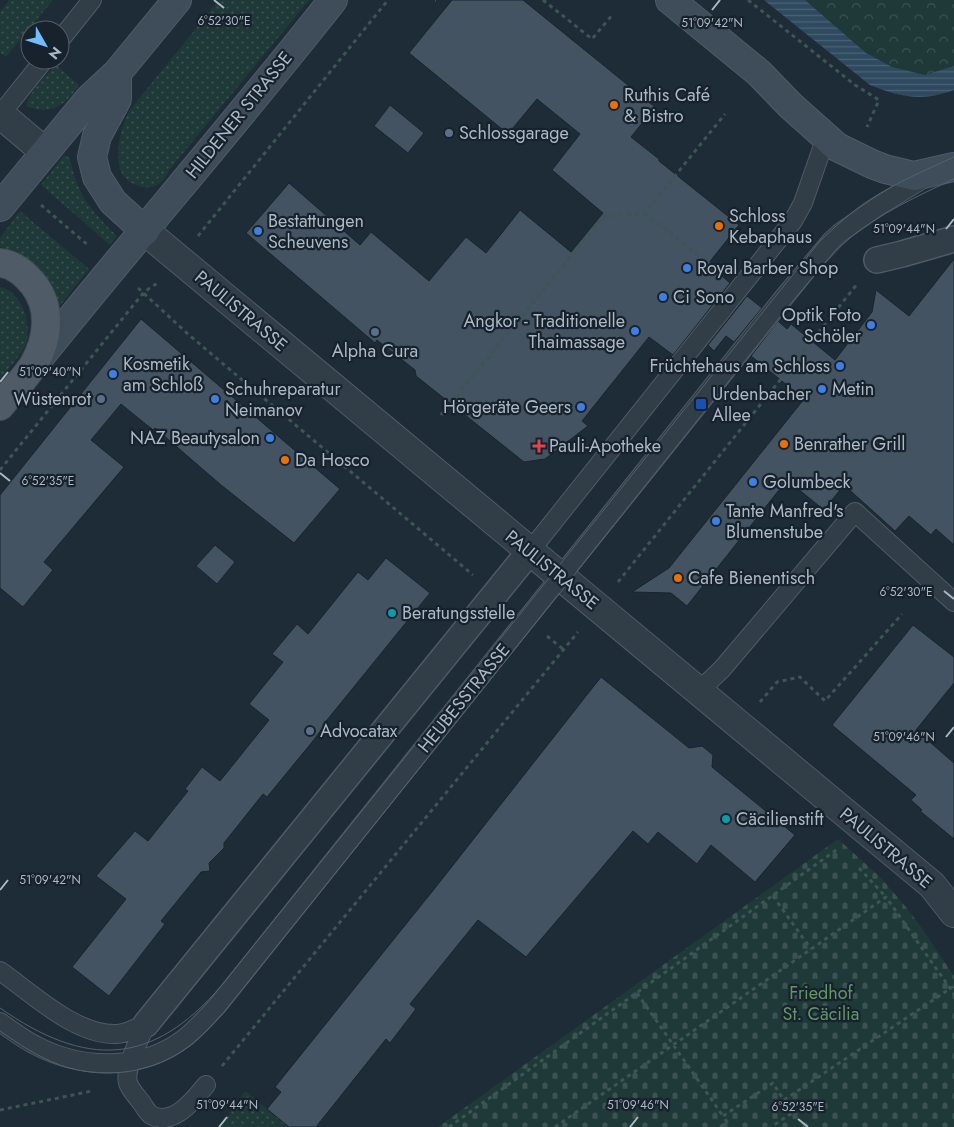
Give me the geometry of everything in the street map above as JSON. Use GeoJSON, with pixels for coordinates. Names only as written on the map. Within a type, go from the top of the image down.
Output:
{"type":"FeatureCollection","features":[{"type":"Feature","properties":{"kind":"main road"},"geometry":{"type":"LineString","coordinates":[[0,207],[89,99],[117,74],[177,0]]}},
{"type":"Feature","properties":{"kind":"main road","name":"HILDENER STRASSE"},"geometry":{"type":"LineString","coordinates":[[0,406],[96,286],[145,231],[333,0]]}},
{"type":"Feature","properties":{"kind":"main road"},"geometry":{"type":"LineString","coordinates":[[670,0],[759,73],[791,106],[837,147],[885,169],[914,176],[944,170]]}},
{"type":"Feature","properties":{"kind":"main road"},"geometry":{"type":"LineString","coordinates":[[117,74],[117,99],[97,136],[92,157],[97,177],[113,202],[145,231]]}},
{"type":"Feature","properties":{"kind":"main road","name":"HILDENER STRASSE"},"geometry":{"type":"LineString","coordinates":[[0,263],[19,270],[31,280],[41,294],[47,316],[47,332],[34,364]]}},
{"type":"Feature","properties":{"kind":"street"},"geometry":{"type":"LineString","coordinates":[[0,114],[45,152]]}},
{"type":"Feature","properties":{"kind":"street","name":"PAULISTRASSE"},"geometry":{"type":"LineString","coordinates":[[145,231],[932,885],[954,913]]}},
{"type":"Feature","properties":{"kind":"street"},"geometry":{"type":"LineString","coordinates":[[877,260],[954,240]]}},
{"type":"Feature","properties":{"kind":"street"},"geometry":{"type":"LineString","coordinates":[[146,1024],[530,551]]}},
{"type":"Feature","properties":{"kind":"lane"},"geometry":{"type":"LineString","coordinates":[[70,28],[92,0]]}},
{"type":"Feature","properties":{"kind":"lane"},"geometry":{"type":"LineString","coordinates":[[0,114],[36,70]]}},
{"type":"Feature","properties":{"kind":"lane"},"geometry":{"type":"LineString","coordinates":[[530,551],[793,221],[802,203],[826,137]]}},
{"type":"Feature","properties":{"kind":"lane","name":"HEUBESSTRASSE"},"geometry":{"type":"LineString","coordinates":[[0,1022],[35,1045],[62,1057],[83,1063],[130,1063],[171,1047],[185,1038],[218,1005],[783,298],[831,241],[877,207],[944,170]]}},
{"type":"Feature","properties":{"kind":"lane"},"geometry":{"type":"LineString","coordinates":[[699,691],[722,669],[855,512],[954,602]]}},
{"type":"Feature","properties":{"kind":"lane"},"geometry":{"type":"LineString","coordinates":[[0,971],[70,1022],[97,1032],[118,1034],[146,1024]]}},
{"type":"Feature","properties":{"kind":"lane"},"geometry":{"type":"LineString","coordinates":[[146,1024],[130,1063],[128,1083],[149,1114],[156,1118],[164,1119],[181,1114],[206,1085]]}},
{"type":"Feature","properties":{"kind":"path"},"geometry":{"type":"LineString","coordinates":[[197,237],[388,0]]}},
{"type":"Feature","properties":{"kind":"path"},"geometry":{"type":"LineString","coordinates":[[543,0],[592,39],[613,14]]}},
{"type":"Feature","properties":{"kind":"path"},"geometry":{"type":"LineString","coordinates":[[549,5],[553,0]]}},
{"type":"Feature","properties":{"kind":"path"},"geometry":{"type":"LineString","coordinates":[[748,0],[855,85],[879,100],[872,116]]}},
{"type":"Feature","properties":{"kind":"path"},"geometry":{"type":"LineString","coordinates":[[645,213],[725,114]]}},
{"type":"Feature","properties":{"kind":"path"},"geometry":{"type":"LineString","coordinates":[[39,204],[92,249]]}},
{"type":"Feature","properties":{"kind":"path"},"geometry":{"type":"LineString","coordinates":[[441,414],[603,217],[645,213],[718,271]]}},
{"type":"Feature","properties":{"kind":"path"},"geometry":{"type":"LineString","coordinates":[[206,1085],[598,608],[877,260]]}},
{"type":"Feature","properties":{"kind":"path"},"geometry":{"type":"LineString","coordinates":[[0,470],[144,292],[161,281]]}},
{"type":"Feature","properties":{"kind":"path"},"geometry":{"type":"LineString","coordinates":[[144,292],[189,335],[496,595]]}},
{"type":"Feature","properties":{"kind":"path"},"geometry":{"type":"LineString","coordinates":[[740,725],[777,682],[800,677],[825,700],[902,614]]}},
{"type":"Feature","properties":{"kind":"path"},"geometry":{"type":"LineString","coordinates":[[540,630],[563,649]]}},
{"type":"Feature","properties":{"kind":"path"},"geometry":{"type":"LineString","coordinates":[[449,1127],[839,848],[846,855]]}},
{"type":"Feature","properties":{"kind":"path"},"geometry":{"type":"LineString","coordinates":[[853,862],[886,897],[952,987],[954,994]]}},
{"type":"Feature","properties":{"kind":"path"},"geometry":{"type":"LineString","coordinates":[[773,896],[810,949]]}},
{"type":"Feature","properties":{"kind":"path"},"geometry":{"type":"LineString","coordinates":[[555,1127],[886,897]]}},
{"type":"Feature","properties":{"kind":"path"},"geometry":{"type":"LineString","coordinates":[[784,1100],[952,987]]}},
{"type":"Feature","properties":{"kind":"path"},"geometry":{"type":"LineString","coordinates":[[637,993],[727,1122],[720,1127]]}},
{"type":"Feature","properties":{"kind":"path"},"geometry":{"type":"LineString","coordinates":[[0,1110],[128,1083]]}},
{"type":"Feature","properties":{"kind":"path"},"geometry":{"type":"LineString","coordinates":[[723,1116],[773,1083],[792,1113],[771,1127]]}},
{"type":"Feature","properties":{"kind":"green space"},"geometry":{"type":"Polygon","coordinates":[[[9,0],[53,0],[37,20],[20,20],[20,40],[6,57],[0,53],[0,12],[9,0]]]}},
{"type":"Feature","properties":{"kind":"green space"},"geometry":{"type":"Polygon","coordinates":[[[219,0],[309,0],[162,181],[158,185],[150,187],[134,184],[122,174],[118,154],[120,139],[129,111],[219,0]]]}},
{"type":"Feature","properties":{"kind":"green space"},"geometry":{"type":"Polygon","coordinates":[[[764,0],[954,0],[954,90],[921,97],[892,93],[870,85],[764,0]]]}},
{"type":"Feature","properties":{"kind":"green space"},"geometry":{"type":"Polygon","coordinates":[[[51,70],[62,70],[79,85],[63,104],[57,107],[43,110],[26,106],[28,100],[51,70]]]}},
{"type":"Feature","properties":{"kind":"green space"},"geometry":{"type":"Polygon","coordinates":[[[64,155],[70,158],[77,182],[86,201],[117,236],[110,245],[41,185],[64,155]]]}},
{"type":"Feature","properties":{"kind":"green space"},"geometry":{"type":"Polygon","coordinates":[[[20,211],[89,269],[59,307],[51,287],[38,270],[21,256],[0,247],[0,238],[20,211]]]}},
{"type":"Feature","properties":{"kind":"green space"},"geometry":{"type":"Polygon","coordinates":[[[0,287],[8,290],[20,303],[27,321],[28,331],[24,348],[0,379],[0,287]]]}},
{"type":"Feature","properties":{"kind":"green space","name":"Friedhof St. Cäcilia"},"geometry":{"type":"Polygon","coordinates":[[[838,839],[881,878],[905,906],[954,976],[954,1127],[438,1127],[838,839]]]}},
{"type":"Feature","properties":{"kind":"green space"},"geometry":{"type":"Polygon","coordinates":[[[245,1091],[289,1127],[220,1127],[245,1091]]]}},
{"type":"Feature","properties":{"kind":"water"},"geometry":{"type":"Polygon","coordinates":[[[764,0],[805,0],[866,53],[892,67],[925,75],[954,66],[954,90],[921,97],[892,93],[870,85],[764,0]]]}},
{"type":"Feature","properties":{"kind":"building"},"geometry":{"type":"Polygon","coordinates":[[[452,0],[523,0],[655,107],[631,137],[739,225],[708,264],[730,283],[673,355],[649,337],[582,421],[588,426],[545,459],[524,462],[416,376],[415,370],[377,340],[375,343],[246,233],[289,183],[360,245],[371,232],[429,281],[466,237],[486,253],[520,210],[571,252],[603,213],[552,170],[580,134],[537,99],[508,134],[409,53],[452,0]]]}},
{"type":"Feature","properties":{"kind":"building"},"geometry":{"type":"Polygon","coordinates":[[[390,105],[424,133],[408,153],[374,126],[390,105]]]}},
{"type":"Feature","properties":{"kind":"building"},"geometry":{"type":"Polygon","coordinates":[[[954,259],[954,545],[936,529],[931,535],[909,516],[895,531],[844,485],[824,510],[787,480],[687,606],[671,593],[632,592],[669,568],[804,399],[751,356],[778,321],[787,329],[791,324],[835,360],[872,312],[876,290],[909,316],[954,259]]]}},
{"type":"Feature","properties":{"kind":"building"},"geometry":{"type":"Polygon","coordinates":[[[747,296],[762,308],[734,342],[726,336],[714,351],[708,345],[747,296]]]}},
{"type":"Feature","properties":{"kind":"building"},"geometry":{"type":"Polygon","coordinates":[[[141,319],[340,489],[294,543],[221,485],[155,428],[153,430],[121,404],[91,440],[124,467],[44,562],[53,570],[23,607],[0,588],[0,495],[141,319]]]}},
{"type":"Feature","properties":{"kind":"building"},"geometry":{"type":"Polygon","coordinates":[[[215,545],[235,562],[217,584],[196,566],[215,545]]]}},
{"type":"Feature","properties":{"kind":"building"},"geometry":{"type":"Polygon","coordinates":[[[386,558],[430,593],[267,797],[263,794],[224,843],[224,848],[209,863],[210,871],[201,872],[161,921],[165,924],[109,996],[72,967],[126,899],[96,876],[135,831],[148,841],[188,791],[185,789],[202,767],[220,781],[269,720],[249,704],[283,662],[272,654],[297,624],[308,634],[358,572],[368,580],[386,558]]]}},
{"type":"Feature","properties":{"kind":"building"},"geometry":{"type":"Polygon","coordinates":[[[913,625],[954,657],[954,683],[916,730],[954,763],[954,839],[920,811],[922,810],[911,800],[916,795],[832,725],[913,625]]]}},
{"type":"Feature","properties":{"kind":"building"},"geometry":{"type":"Polygon","coordinates":[[[601,677],[689,748],[702,746],[713,755],[712,767],[795,835],[755,882],[711,845],[697,864],[658,832],[648,844],[633,831],[526,957],[478,920],[410,1004],[416,1009],[390,1043],[386,1039],[316,1127],[289,1127],[267,1109],[281,1092],[275,1087],[601,677]]]}},
{"type":"Feature","properties":{"kind":"tram line"},"geometry":{"type":"LineString","coordinates":[[0,1008],[31,1028],[61,1041],[90,1049],[117,1050],[144,1044],[170,1032],[196,1012],[222,985],[820,241],[838,224],[871,199],[901,182],[954,157]]}},
{"type":"Feature","properties":{"kind":"tram line"},"geometry":{"type":"LineString","coordinates":[[0,1031],[52,1062],[75,1069],[107,1073],[138,1070],[154,1065],[182,1051],[199,1038],[224,1012],[822,266],[846,241],[874,221],[954,179]]}},
{"type":"Feature","properties":{"kind":"place","name":"Ruthis Café & Bistro"},"geometry":{"type":"Point","coordinates":[614,105]}},
{"type":"Feature","properties":{"kind":"place","name":"Schlossgarage"},"geometry":{"type":"Point","coordinates":[449,133]}},
{"type":"Feature","properties":{"kind":"place","name":"Schloss Kebaphaus"},"geometry":{"type":"Point","coordinates":[719,226]}},
{"type":"Feature","properties":{"kind":"place","name":"Bestattungen Scheuvens"},"geometry":{"type":"Point","coordinates":[258,231]}},
{"type":"Feature","properties":{"kind":"place","name":"Royal Barber Shop"},"geometry":{"type":"Point","coordinates":[687,268]}},
{"type":"Feature","properties":{"kind":"place","name":"Ci Sono"},"geometry":{"type":"Point","coordinates":[663,297]}},
{"type":"Feature","properties":{"kind":"place","name":"Optik Foto Schöler"},"geometry":{"type":"Point","coordinates":[871,325]}},
{"type":"Feature","properties":{"kind":"place","name":"Angkor - Traditionelle Thaimassage"},"geometry":{"type":"Point","coordinates":[635,331]}},
{"type":"Feature","properties":{"kind":"place","name":"Alpha Cura"},"geometry":{"type":"Point","coordinates":[375,332]}},
{"type":"Feature","properties":{"kind":"place","name":"Früchtehaus am Schloss"},"geometry":{"type":"Point","coordinates":[840,366]}},
{"type":"Feature","properties":{"kind":"place","name":"Kosmetik am Schloß"},"geometry":{"type":"Point","coordinates":[113,374]}},
{"type":"Feature","properties":{"kind":"place","name":"Metin"},"geometry":{"type":"Point","coordinates":[822,389]}},
{"type":"Feature","properties":{"kind":"place","name":"Wüstenrot"},"geometry":{"type":"Point","coordinates":[101,399]}},
{"type":"Feature","properties":{"kind":"place","name":"Schuhreparatur Neimanov"},"geometry":{"type":"Point","coordinates":[215,399]}},
{"type":"Feature","properties":{"kind":"place","name":"Urdenbacher Allee"},"geometry":{"type":"Point","coordinates":[701,404]}},
{"type":"Feature","properties":{"kind":"place","name":"Hörgeräte Geers"},"geometry":{"type":"Point","coordinates":[581,407]}},
{"type":"Feature","properties":{"kind":"place","name":"NAZ Beautysalon"},"geometry":{"type":"Point","coordinates":[270,438]}},
{"type":"Feature","properties":{"kind":"place","name":"Benrather Grill"},"geometry":{"type":"Point","coordinates":[784,444]}},
{"type":"Feature","properties":{"kind":"place","name":"Pauli-Apotheke"},"geometry":{"type":"Point","coordinates":[539,446]}},
{"type":"Feature","properties":{"kind":"place","name":"Da Hosco"},"geometry":{"type":"Point","coordinates":[285,460]}},
{"type":"Feature","properties":{"kind":"place","name":"Golumbeck"},"geometry":{"type":"Point","coordinates":[753,482]}},
{"type":"Feature","properties":{"kind":"place","name":"Tante Manfred's Blumenstube"},"geometry":{"type":"Point","coordinates":[716,521]}},
{"type":"Feature","properties":{"kind":"place","name":"Cafe Bienentisch"},"geometry":{"type":"Point","coordinates":[678,578]}},
{"type":"Feature","properties":{"kind":"place","name":"Beratungsstelle"},"geometry":{"type":"Point","coordinates":[392,613]}},
{"type":"Feature","properties":{"kind":"place","name":"Advocatax"},"geometry":{"type":"Point","coordinates":[310,731]}},
{"type":"Feature","properties":{"kind":"place","name":"Cäcilienstift"},"geometry":{"type":"Point","coordinates":[726,819]}}]}
